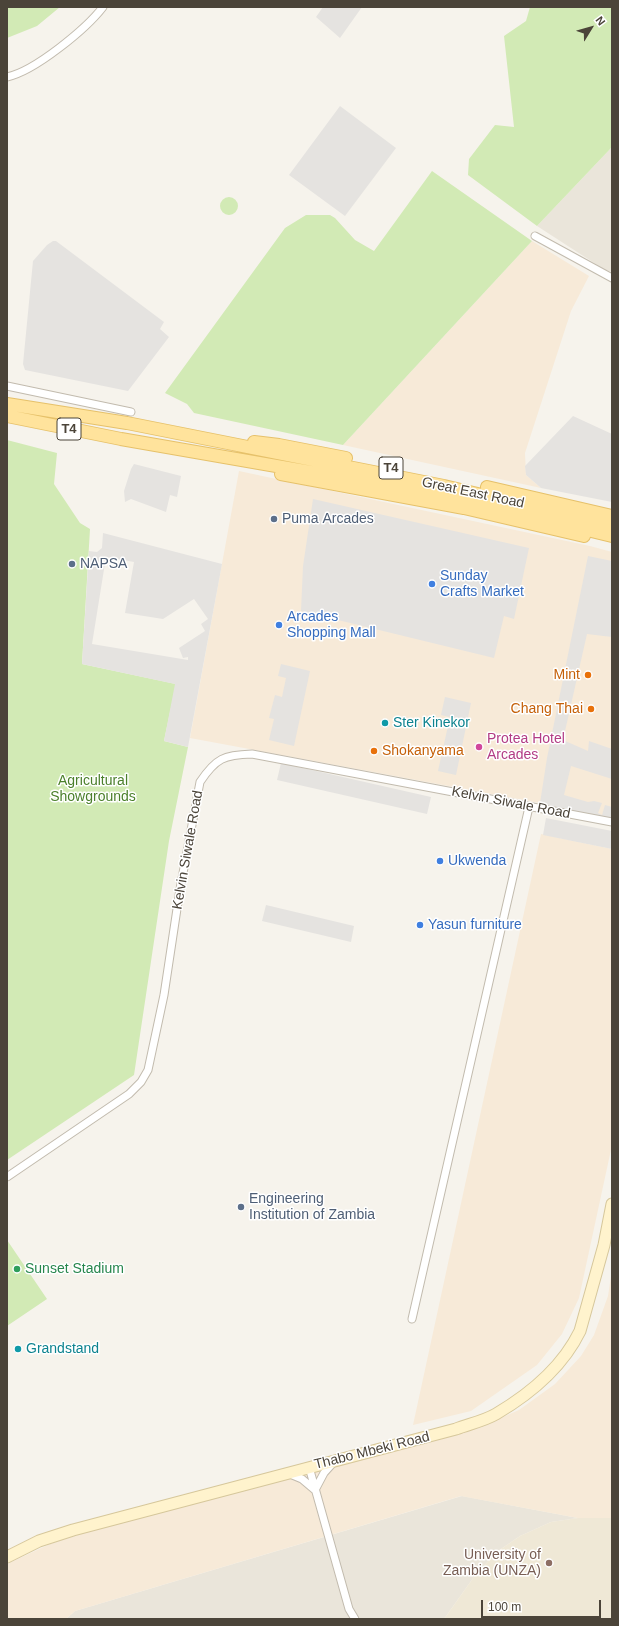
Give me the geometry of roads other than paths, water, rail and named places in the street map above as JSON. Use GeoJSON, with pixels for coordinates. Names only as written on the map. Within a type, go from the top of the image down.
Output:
{"type":"FeatureCollection","features":[{"type":"Feature","properties":{"kind":"main road","name":"Great East Road"},"geometry":{"type":"LineString","coordinates":[[7,404],[167,432],[451,487],[612,526]]}},
{"type":"Feature","properties":{"kind":"main road","name":"Great East Road"},"geometry":{"type":"LineString","coordinates":[[7,416],[195,452],[442,494],[612,536]]}},
{"type":"Feature","properties":{"kind":"main road","name":"Great East Road"},"geometry":{"type":"LineString","coordinates":[[167,432],[182,431],[279,445],[475,484],[612,516]]}},
{"type":"Feature","properties":{"kind":"main road","name":"Great East Road"},"geometry":{"type":"LineString","coordinates":[[195,452],[205,458],[312,480],[464,508],[612,544]]}},
{"type":"Feature","properties":{"kind":"main road","name":"Thabo Mbeki Road"},"geometry":{"type":"LineString","coordinates":[[7,1557],[39,1541],[73,1530],[286,1472],[456,1429],[485,1419],[496,1413],[533,1387],[559,1364],[580,1331],[604,1245],[612,1204]]}},
{"type":"Feature","properties":{"kind":"street"},"geometry":{"type":"LineString","coordinates":[[7,76],[42,60],[65,44],[95,18],[103,7]]}},
{"type":"Feature","properties":{"kind":"street"},"geometry":{"type":"LineString","coordinates":[[535,236],[612,278]]}},
{"type":"Feature","properties":{"kind":"street"},"geometry":{"type":"LineString","coordinates":[[7,386],[131,412]]}},
{"type":"Feature","properties":{"kind":"street","name":"Kelvin Siwale Road"},"geometry":{"type":"LineString","coordinates":[[7,1177],[129,1094],[141,1082],[148,1070],[164,995],[180,889],[200,782],[209,769],[219,759],[232,754],[252,754],[612,822]]}},
{"type":"Feature","properties":{"kind":"street"},"geometry":{"type":"LineString","coordinates":[[412,1319],[529,807]]}},
{"type":"Feature","properties":{"kind":"street"},"geometry":{"type":"LineString","coordinates":[[315,1490],[324,1473],[337,1460]]}},
{"type":"Feature","properties":{"kind":"street"},"geometry":{"type":"LineString","coordinates":[[309,1467],[349,1609],[355,1619]]}},
{"type":"Feature","properties":{"kind":"street"},"geometry":{"type":"LineString","coordinates":[[286,1472],[302,1479],[315,1490]]}},
{"type":"Feature","properties":{"kind":"place","name":"Puma Arcades"},"geometry":{"type":"Point","coordinates":[274,519]}},
{"type":"Feature","properties":{"kind":"place","name":"NAPSA"},"geometry":{"type":"Point","coordinates":[72,564]}},
{"type":"Feature","properties":{"kind":"place","name":"Sunday Crafts Market"},"geometry":{"type":"Point","coordinates":[432,584]}},
{"type":"Feature","properties":{"kind":"place","name":"Arcades Shopping Mall"},"geometry":{"type":"Point","coordinates":[279,625]}},
{"type":"Feature","properties":{"kind":"place","name":"Mint"},"geometry":{"type":"Point","coordinates":[588,675]}},
{"type":"Feature","properties":{"kind":"place","name":"Chang Thai"},"geometry":{"type":"Point","coordinates":[591,709]}},
{"type":"Feature","properties":{"kind":"place","name":"Ster Kinekor"},"geometry":{"type":"Point","coordinates":[385,723]}},
{"type":"Feature","properties":{"kind":"place","name":"Protea Hotel Arcades"},"geometry":{"type":"Point","coordinates":[479,747]}},
{"type":"Feature","properties":{"kind":"place","name":"Shokanyama"},"geometry":{"type":"Point","coordinates":[374,751]}},
{"type":"Feature","properties":{"kind":"place","name":"Ukwenda"},"geometry":{"type":"Point","coordinates":[440,861]}},
{"type":"Feature","properties":{"kind":"place","name":"Yasun furniture"},"geometry":{"type":"Point","coordinates":[420,925]}},
{"type":"Feature","properties":{"kind":"place","name":"Engineering Institution of Zambia"},"geometry":{"type":"Point","coordinates":[241,1207]}},
{"type":"Feature","properties":{"kind":"place","name":"Sunset Stadium"},"geometry":{"type":"Point","coordinates":[17,1269]}},
{"type":"Feature","properties":{"kind":"place","name":"Grandstand"},"geometry":{"type":"Point","coordinates":[18,1349]}},
{"type":"Feature","properties":{"kind":"place","name":"University of Zambia (UNZA)"},"geometry":{"type":"Point","coordinates":[549,1563]}},
{"type":"Feature","properties":{"kind":"park label","name":"Agricultural Showgrounds"},"geometry":{"type":"Point","coordinates":[93,790]}}]}
